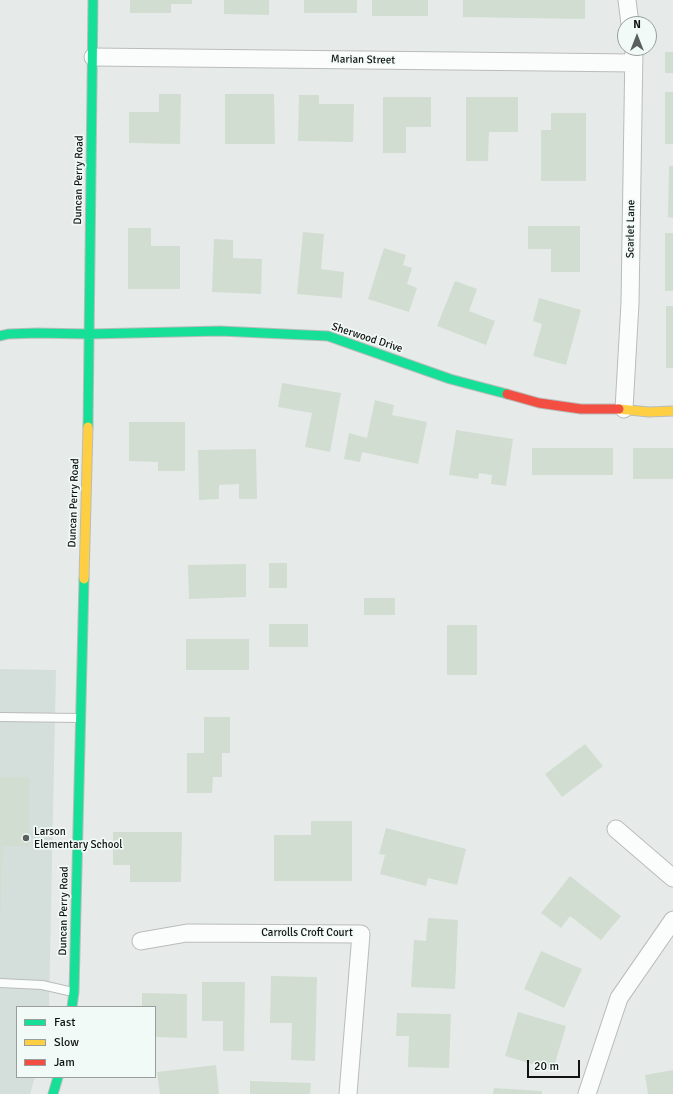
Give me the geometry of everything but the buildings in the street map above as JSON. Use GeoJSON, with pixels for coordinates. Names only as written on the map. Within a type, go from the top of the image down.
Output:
{"type":"FeatureCollection","features":[{"type":"Feature","properties":{"kind":"street","name":"Duncan Perry Road"},"geometry":{"type":"LineString","coordinates":[[72,1006],[74,992],[87,477],[93,0]]}},
{"type":"Feature","properties":{"kind":"street"},"geometry":{"type":"LineString","coordinates":[[627,0],[629,16]]}},
{"type":"Feature","properties":{"kind":"street","name":"Marian Street"},"geometry":{"type":"LineString","coordinates":[[93,57],[634,56]]}},
{"type":"Feature","properties":{"kind":"street","name":"Scarlet Lane"},"geometry":{"type":"LineString","coordinates":[[624,409],[630,303],[634,56]]}},
{"type":"Feature","properties":{"kind":"street","name":"Sherwood Drive"},"geometry":{"type":"LineString","coordinates":[[0,336],[8,334],[37,333],[89,334],[220,331],[328,336],[450,379],[539,403],[582,409],[624,409],[649,412],[673,411]]}},
{"type":"Feature","properties":{"kind":"street"},"geometry":{"type":"LineString","coordinates":[[616,829],[673,878]]}},
{"type":"Feature","properties":{"kind":"street"},"geometry":{"type":"LineString","coordinates":[[587,1094],[619,998],[673,920]]}},
{"type":"Feature","properties":{"kind":"street","name":"Carrolls Croft Court"},"geometry":{"type":"LineString","coordinates":[[141,941],[187,933],[361,934],[348,1094]]}},
{"type":"Feature","properties":{"kind":"street"},"geometry":{"type":"LineString","coordinates":[[53,1094],[58,1078]]}},
{"type":"Feature","properties":{"kind":"lane"},"geometry":{"type":"LineString","coordinates":[[0,717],[81,718]]}},
{"type":"Feature","properties":{"kind":"lane"},"geometry":{"type":"LineString","coordinates":[[0,983],[42,985],[74,992]]}},
{"type":"Feature","properties":{"kind":"shaded area","name":"Larson Elementary School"},"geometry":{"type":"Polygon","coordinates":[[[0,669],[56,670],[49,1006],[16,1006],[16,1078],[35,1078],[30,1094],[0,1094],[0,669]]]}},
{"type":"Feature","properties":{"kind":"traffic: fast"},"geometry":{"type":"LineString","coordinates":[[88,427],[93,0]]}},
{"type":"Feature","properties":{"kind":"traffic: fast"},"geometry":{"type":"LineString","coordinates":[[0,336],[8,334],[37,333],[89,334],[220,331],[328,336],[450,379],[507,394]]}},
{"type":"Feature","properties":{"kind":"traffic: fast"},"geometry":{"type":"LineString","coordinates":[[72,1006],[74,992],[84,579]]}},
{"type":"Feature","properties":{"kind":"traffic: fast"},"geometry":{"type":"LineString","coordinates":[[53,1094],[58,1078]]}},
{"type":"Feature","properties":{"kind":"traffic: slow"},"geometry":{"type":"LineString","coordinates":[[619,409],[649,412],[673,411]]}},
{"type":"Feature","properties":{"kind":"traffic: slow"},"geometry":{"type":"LineString","coordinates":[[84,579],[88,427]]}},
{"type":"Feature","properties":{"kind":"traffic: jam"},"geometry":{"type":"LineString","coordinates":[[507,394],[539,403],[581,409],[619,409]]}},
{"type":"Feature","properties":{"kind":"place","name":"Larson Elementary School"},"geometry":{"type":"Point","coordinates":[26,838]}}]}
